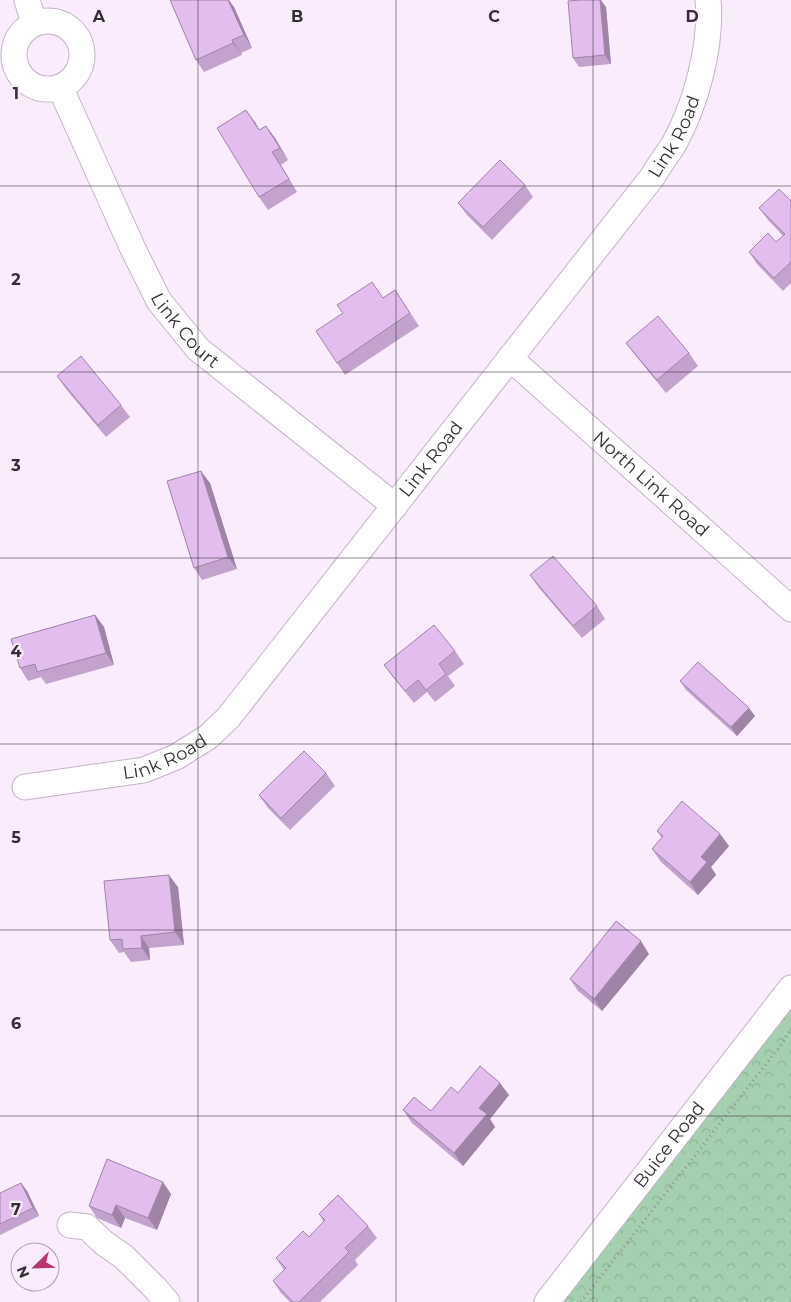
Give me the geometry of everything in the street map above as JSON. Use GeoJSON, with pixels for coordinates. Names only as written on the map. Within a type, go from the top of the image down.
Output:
{"type":"FeatureCollection","features":[{"type":"Feature","properties":{"kind":"street"},"geometry":{"type":"LineString","coordinates":[[27,0],[34,23]]}},
{"type":"Feature","properties":{"kind":"street","name":"Link Road"},"geometry":{"type":"LineString","coordinates":[[25,787],[144,770],[176,758],[208,737],[228,718],[653,176],[674,144],[700,76],[707,38],[708,0]]}},
{"type":"Feature","properties":{"kind":"street"},"geometry":{"type":"LineString","coordinates":[[45,21],[61,24],[74,33],[80,42],[82,53],[77,73],[70,81],[60,87],[43,88],[32,84],[22,76],[16,66],[14,56],[20,36],[34,23],[45,21]]}},
{"type":"Feature","properties":{"kind":"street","name":"Link Court"},"geometry":{"type":"LineString","coordinates":[[60,87],[132,249],[159,301],[198,350],[395,506]]}},
{"type":"Feature","properties":{"kind":"street","name":"North Link Road"},"geometry":{"type":"LineString","coordinates":[[510,358],[791,609]]}},
{"type":"Feature","properties":{"kind":"street","name":"Buice Road"},"geometry":{"type":"LineString","coordinates":[[547,1302],[791,988]]}},
{"type":"Feature","properties":{"kind":"street"},"geometry":{"type":"LineString","coordinates":[[70,1225],[87,1227],[104,1243],[124,1257],[155,1288],[166,1302]]}},
{"type":"Feature","properties":{"kind":"path"},"geometry":{"type":"LineString","coordinates":[[581,1302],[781,1045],[791,1028]]}},
{"type":"Feature","properties":{"kind":"green space"},"geometry":{"type":"Polygon","coordinates":[[[791,991],[791,1302],[534,1302],[629,1177],[791,991]]]}},
{"type":"Feature","properties":{"kind":"building"},"geometry":{"type":"Polygon","coordinates":[[[170,0],[228,0],[244,35],[232,40],[233,43],[196,60],[170,0]]]}},
{"type":"Feature","properties":{"kind":"building"},"geometry":{"type":"Polygon","coordinates":[[[600,0],[605,55],[573,58],[568,1],[600,0]]]}},
{"type":"Feature","properties":{"kind":"building"},"geometry":{"type":"Polygon","coordinates":[[[246,110],[259,130],[266,126],[280,148],[272,152],[289,179],[259,197],[217,128],[246,110]]]}},
{"type":"Feature","properties":{"kind":"building"},"geometry":{"type":"Polygon","coordinates":[[[500,160],[525,185],[483,227],[458,203],[500,160]]]}},
{"type":"Feature","properties":{"kind":"building"},"geometry":{"type":"Polygon","coordinates":[[[779,189],[791,201],[791,262],[774,278],[749,252],[768,233],[776,242],[785,234],[759,208],[779,189]]]}},
{"type":"Feature","properties":{"kind":"building"},"geometry":{"type":"Polygon","coordinates":[[[372,282],[383,298],[395,290],[410,313],[337,363],[316,331],[343,313],[337,305],[372,282]]]}},
{"type":"Feature","properties":{"kind":"building"},"geometry":{"type":"Polygon","coordinates":[[[658,316],[689,353],[657,380],[626,343],[658,316]]]}},
{"type":"Feature","properties":{"kind":"building"},"geometry":{"type":"Polygon","coordinates":[[[81,356],[121,405],[98,425],[57,376],[81,356]]]}},
{"type":"Feature","properties":{"kind":"building"},"geometry":{"type":"Polygon","coordinates":[[[201,471],[228,557],[194,568],[167,481],[201,471]]]}},
{"type":"Feature","properties":{"kind":"building"},"geometry":{"type":"Polygon","coordinates":[[[553,556],[597,606],[573,626],[530,575],[553,556]]]}},
{"type":"Feature","properties":{"kind":"building"},"geometry":{"type":"Polygon","coordinates":[[[95,615],[106,653],[37,672],[35,664],[20,668],[11,639],[95,615]]]}},
{"type":"Feature","properties":{"kind":"building"},"geometry":{"type":"Polygon","coordinates":[[[434,625],[455,651],[439,664],[446,674],[426,690],[418,680],[405,691],[384,665],[434,625]]]}},
{"type":"Feature","properties":{"kind":"building"},"geometry":{"type":"Polygon","coordinates":[[[698,662],[749,708],[731,727],[680,681],[698,662]]]}},
{"type":"Feature","properties":{"kind":"building"},"geometry":{"type":"Polygon","coordinates":[[[304,751],[326,773],[281,818],[259,795],[304,751]]]}},
{"type":"Feature","properties":{"kind":"building"},"geometry":{"type":"Polygon","coordinates":[[[682,801],[720,834],[701,857],[707,862],[690,882],[652,849],[663,836],[657,831],[682,801]]]}},
{"type":"Feature","properties":{"kind":"building"},"geometry":{"type":"Polygon","coordinates":[[[169,875],[175,932],[141,936],[142,948],[123,949],[122,939],[110,940],[104,881],[169,875]]]}},
{"type":"Feature","properties":{"kind":"building"},"geometry":{"type":"Polygon","coordinates":[[[616,921],[641,941],[594,999],[570,979],[616,921]]]}},
{"type":"Feature","properties":{"kind":"building"},"geometry":{"type":"Polygon","coordinates":[[[480,1066],[500,1083],[479,1108],[487,1114],[454,1153],[403,1110],[414,1097],[431,1111],[451,1087],[458,1093],[480,1066]]]}},
{"type":"Feature","properties":{"kind":"building"},"geometry":{"type":"Polygon","coordinates":[[[107,1159],[163,1182],[148,1218],[116,1205],[112,1215],[89,1206],[107,1159]]]}},
{"type":"Feature","properties":{"kind":"building"},"geometry":{"type":"Polygon","coordinates":[[[21,1183],[33,1208],[0,1224],[0,1193],[21,1183]]]}},
{"type":"Feature","properties":{"kind":"building"},"geometry":{"type":"Polygon","coordinates":[[[338,1195],[368,1226],[345,1248],[349,1252],[299,1302],[293,1302],[273,1281],[286,1268],[276,1258],[303,1231],[309,1237],[325,1220],[319,1214],[338,1195]]]}}]}
